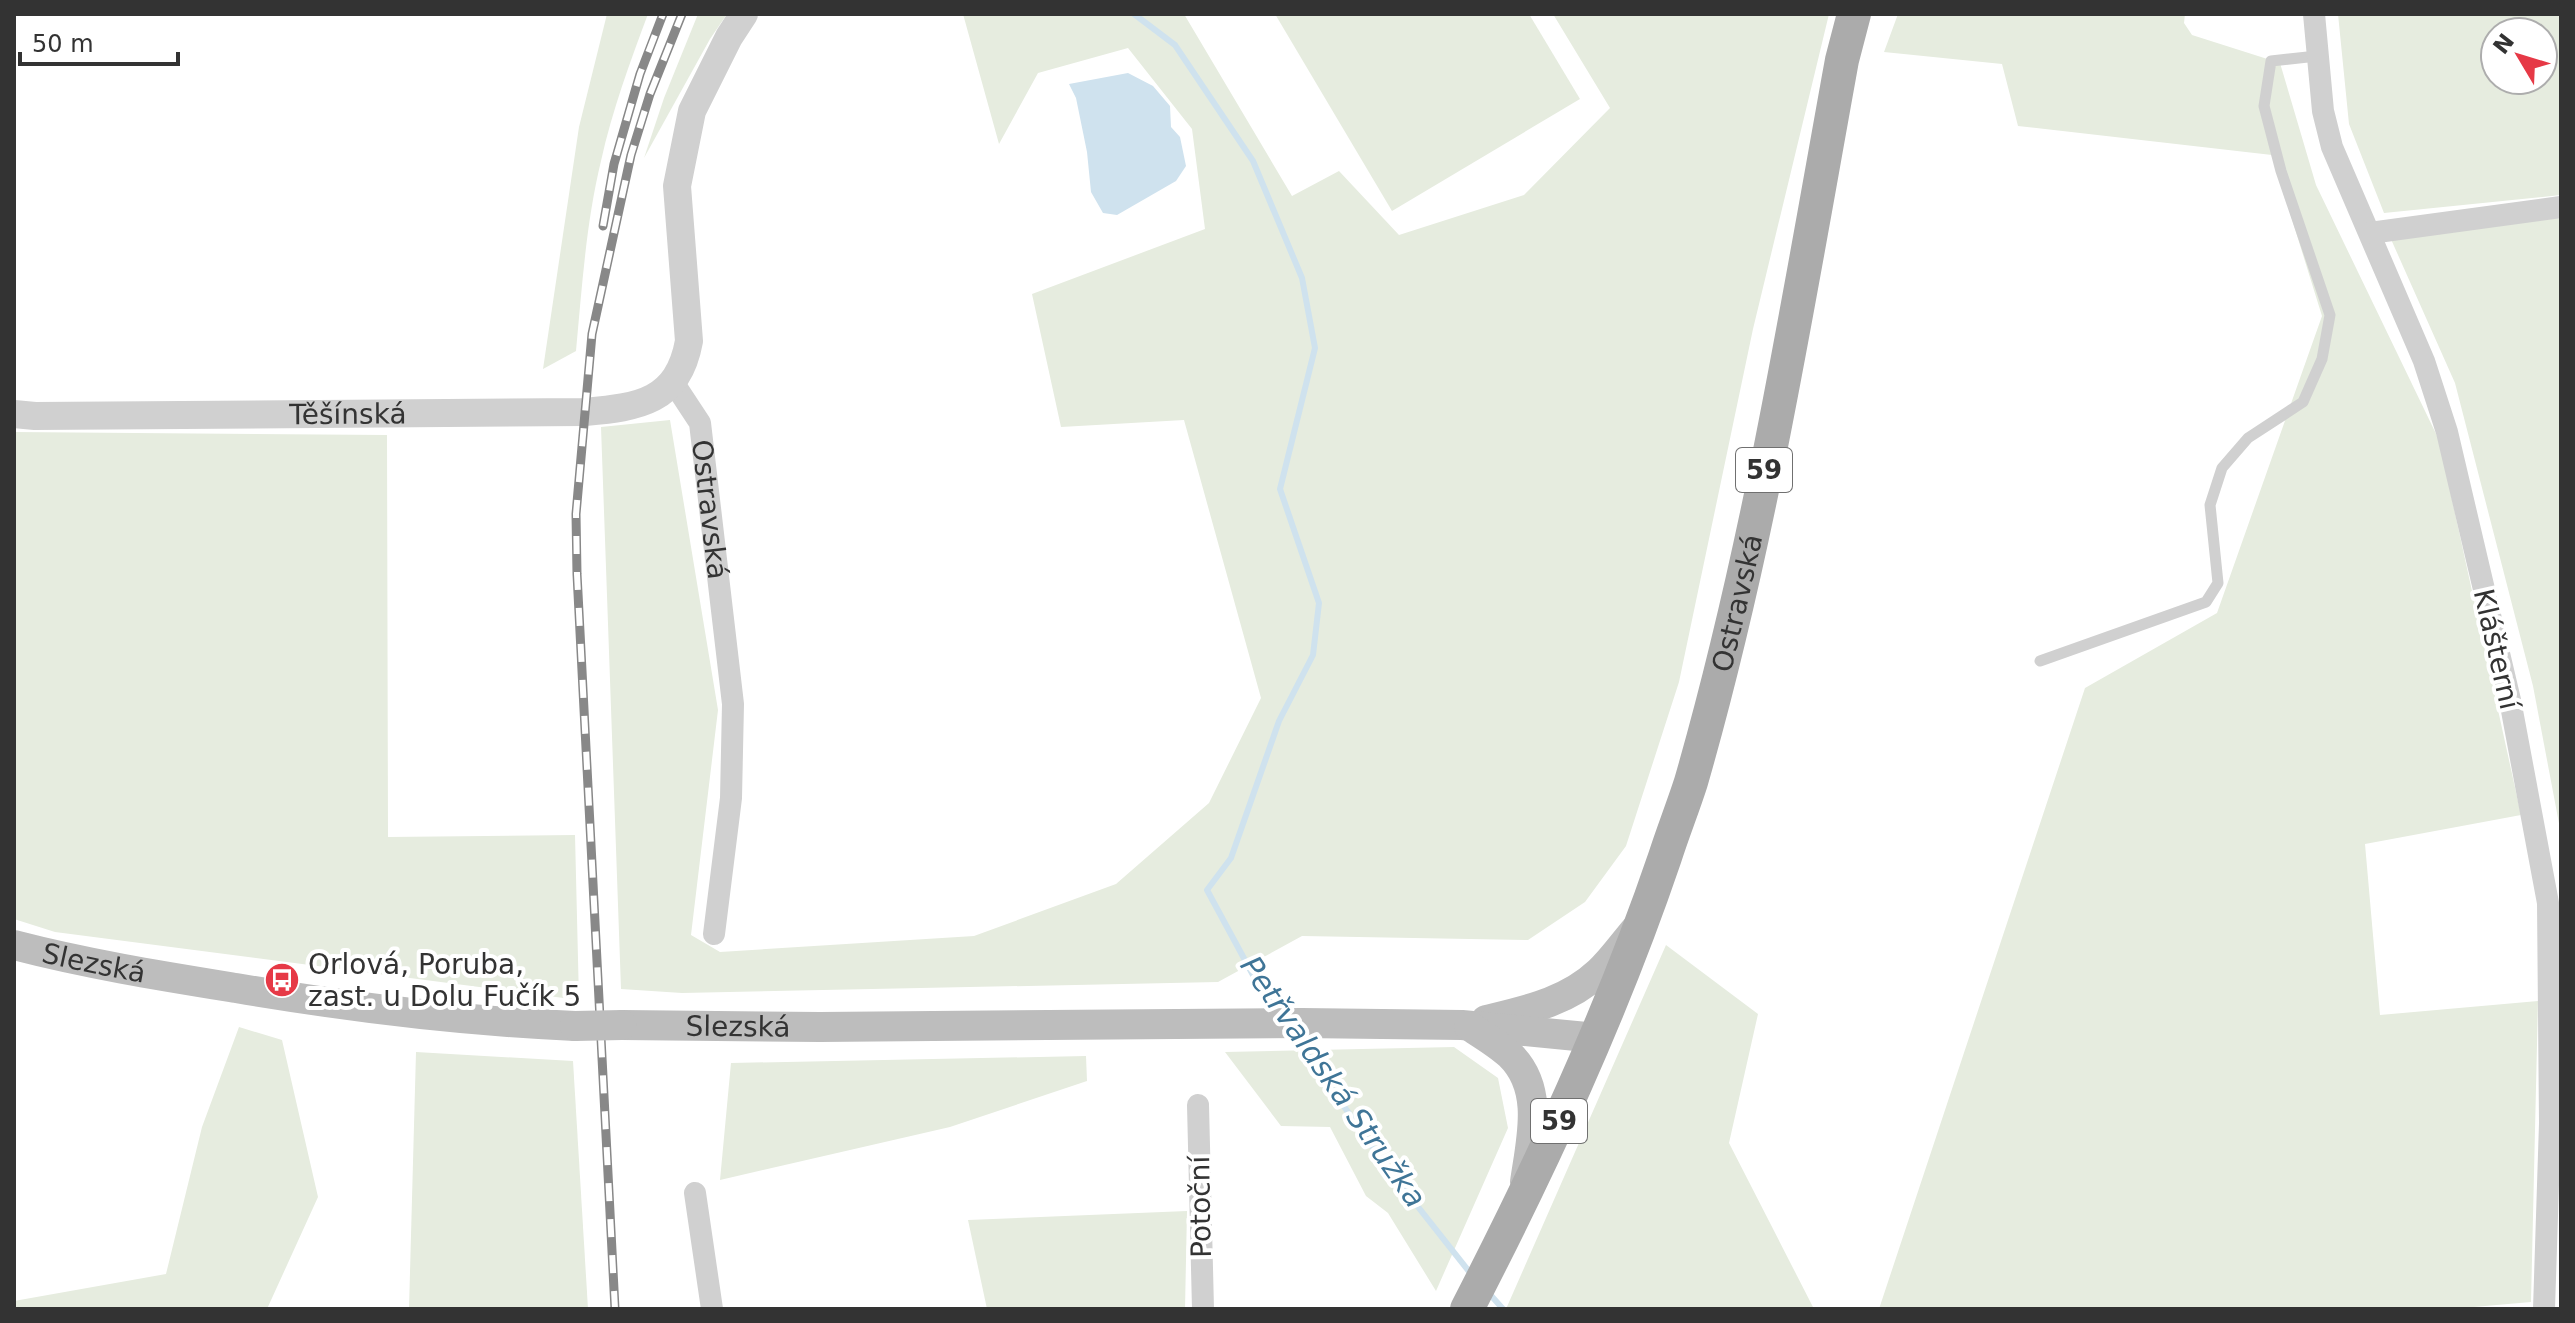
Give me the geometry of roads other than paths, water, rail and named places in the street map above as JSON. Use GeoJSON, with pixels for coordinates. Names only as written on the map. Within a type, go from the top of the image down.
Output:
{"type":"FeatureCollection","features":[{"type":"Feature","properties":{"kind":"main road","name":"Ostravská"},"geometry":{"type":"LineString","coordinates":[[1597,1038],[1644,919],[1690,784],[1738,600],[1790,343],[1842,60],[1854,14]]}},
{"type":"Feature","properties":{"kind":"main road"},"geometry":{"type":"LineString","coordinates":[[1467,1025],[1544,1005],[1575,991],[1600,971],[1644,919]]}},
{"type":"Feature","properties":{"kind":"main road","name":"Slezská"},"geometry":{"type":"LineString","coordinates":[[14,945],[109,966],[321,1002],[435,1016],[575,1026],[1467,1025],[1597,1038]]}},
{"type":"Feature","properties":{"kind":"main road"},"geometry":{"type":"LineString","coordinates":[[1467,1025],[1512,1056],[1523,1071],[1532,1097],[1534,1119],[1521,1205]]}},
{"type":"Feature","properties":{"kind":"main road","name":"59"},"geometry":{"type":"LineString","coordinates":[[1467,1309],[1521,1205],[1597,1038]]}},
{"type":"Feature","properties":{"kind":"street"},"geometry":{"type":"LineString","coordinates":[[673,382],[686,362],[689,341],[677,186],[692,111],[744,14]]}},
{"type":"Feature","properties":{"kind":"street","name":"Klášterní"},"geometry":{"type":"LineString","coordinates":[[2314,14],[2323,111],[2332,147],[2424,361],[2447,432],[2510,700],[2548,903],[2550,1123],[2544,1309]]}},
{"type":"Feature","properties":{"kind":"street"},"geometry":{"type":"LineString","coordinates":[[2370,233],[2561,207]]}},
{"type":"Feature","properties":{"kind":"street","name":"Těšínská"},"geometry":{"type":"LineString","coordinates":[[14,414],[585,412],[642,404],[673,382]]}},
{"type":"Feature","properties":{"kind":"street","name":"Ostravská"},"geometry":{"type":"LineString","coordinates":[[673,382],[700,423],[733,704],[731,798],[714,934]]}},
{"type":"Feature","properties":{"kind":"street","name":"Potoční"},"geometry":{"type":"LineString","coordinates":[[1198,1105],[1203,1309]]}},
{"type":"Feature","properties":{"kind":"street"},"geometry":{"type":"LineString","coordinates":[[695,1193],[712,1309]]}},
{"type":"Feature","properties":{"kind":"lane"},"geometry":{"type":"LineString","coordinates":[[2040,661],[2206,602],[2218,583],[2210,505],[2222,468],[2248,438],[2303,402],[2322,359],[2330,315],[2281,171],[2264,106],[2271,61],[2317,56]]}},
{"type":"Feature","properties":{"kind":"water"},"geometry":{"type":"Polygon","coordinates":[[[1128,73],[1153,86],[1170,106],[1171,127],[1180,137],[1186,166],[1176,181],[1117,215],[1103,213],[1091,192],[1076,98],[1069,84],[1128,73]]]}},
{"type":"Feature","properties":{"kind":"waterway","name":"Petřvaldská Stružka"},"geometry":{"type":"LineString","coordinates":[[1134,14],[1175,45],[1253,161],[1302,278],[1315,348],[1280,489],[1319,603],[1313,655],[1279,721],[1231,858],[1207,890],[1260,988],[1279,1013]]}},
{"type":"Feature","properties":{"kind":"waterway","name":"Petřvaldská Stružka"},"geometry":{"type":"LineString","coordinates":[[1292,1032],[1385,1165],[1471,1274]]}},
{"type":"Feature","properties":{"kind":"waterway","name":"Petřvaldská Stružka"},"geometry":{"type":"LineString","coordinates":[[1487,1291],[1503,1309]]}},
{"type":"Feature","properties":{"kind":"railway"},"geometry":{"type":"LineString","coordinates":[[603,226],[614,164],[640,74],[663,14]]}},
{"type":"Feature","properties":{"kind":"railway"},"geometry":{"type":"LineString","coordinates":[[615,1309],[576,514],[592,334],[631,155],[650,94],[682,14]]}},
{"type":"Feature","properties":{"kind":"place","name":"Orlová, Poruba, zast. u Dolu Fučík 5"},"geometry":{"type":"Point","coordinates":[282,980]}}]}
